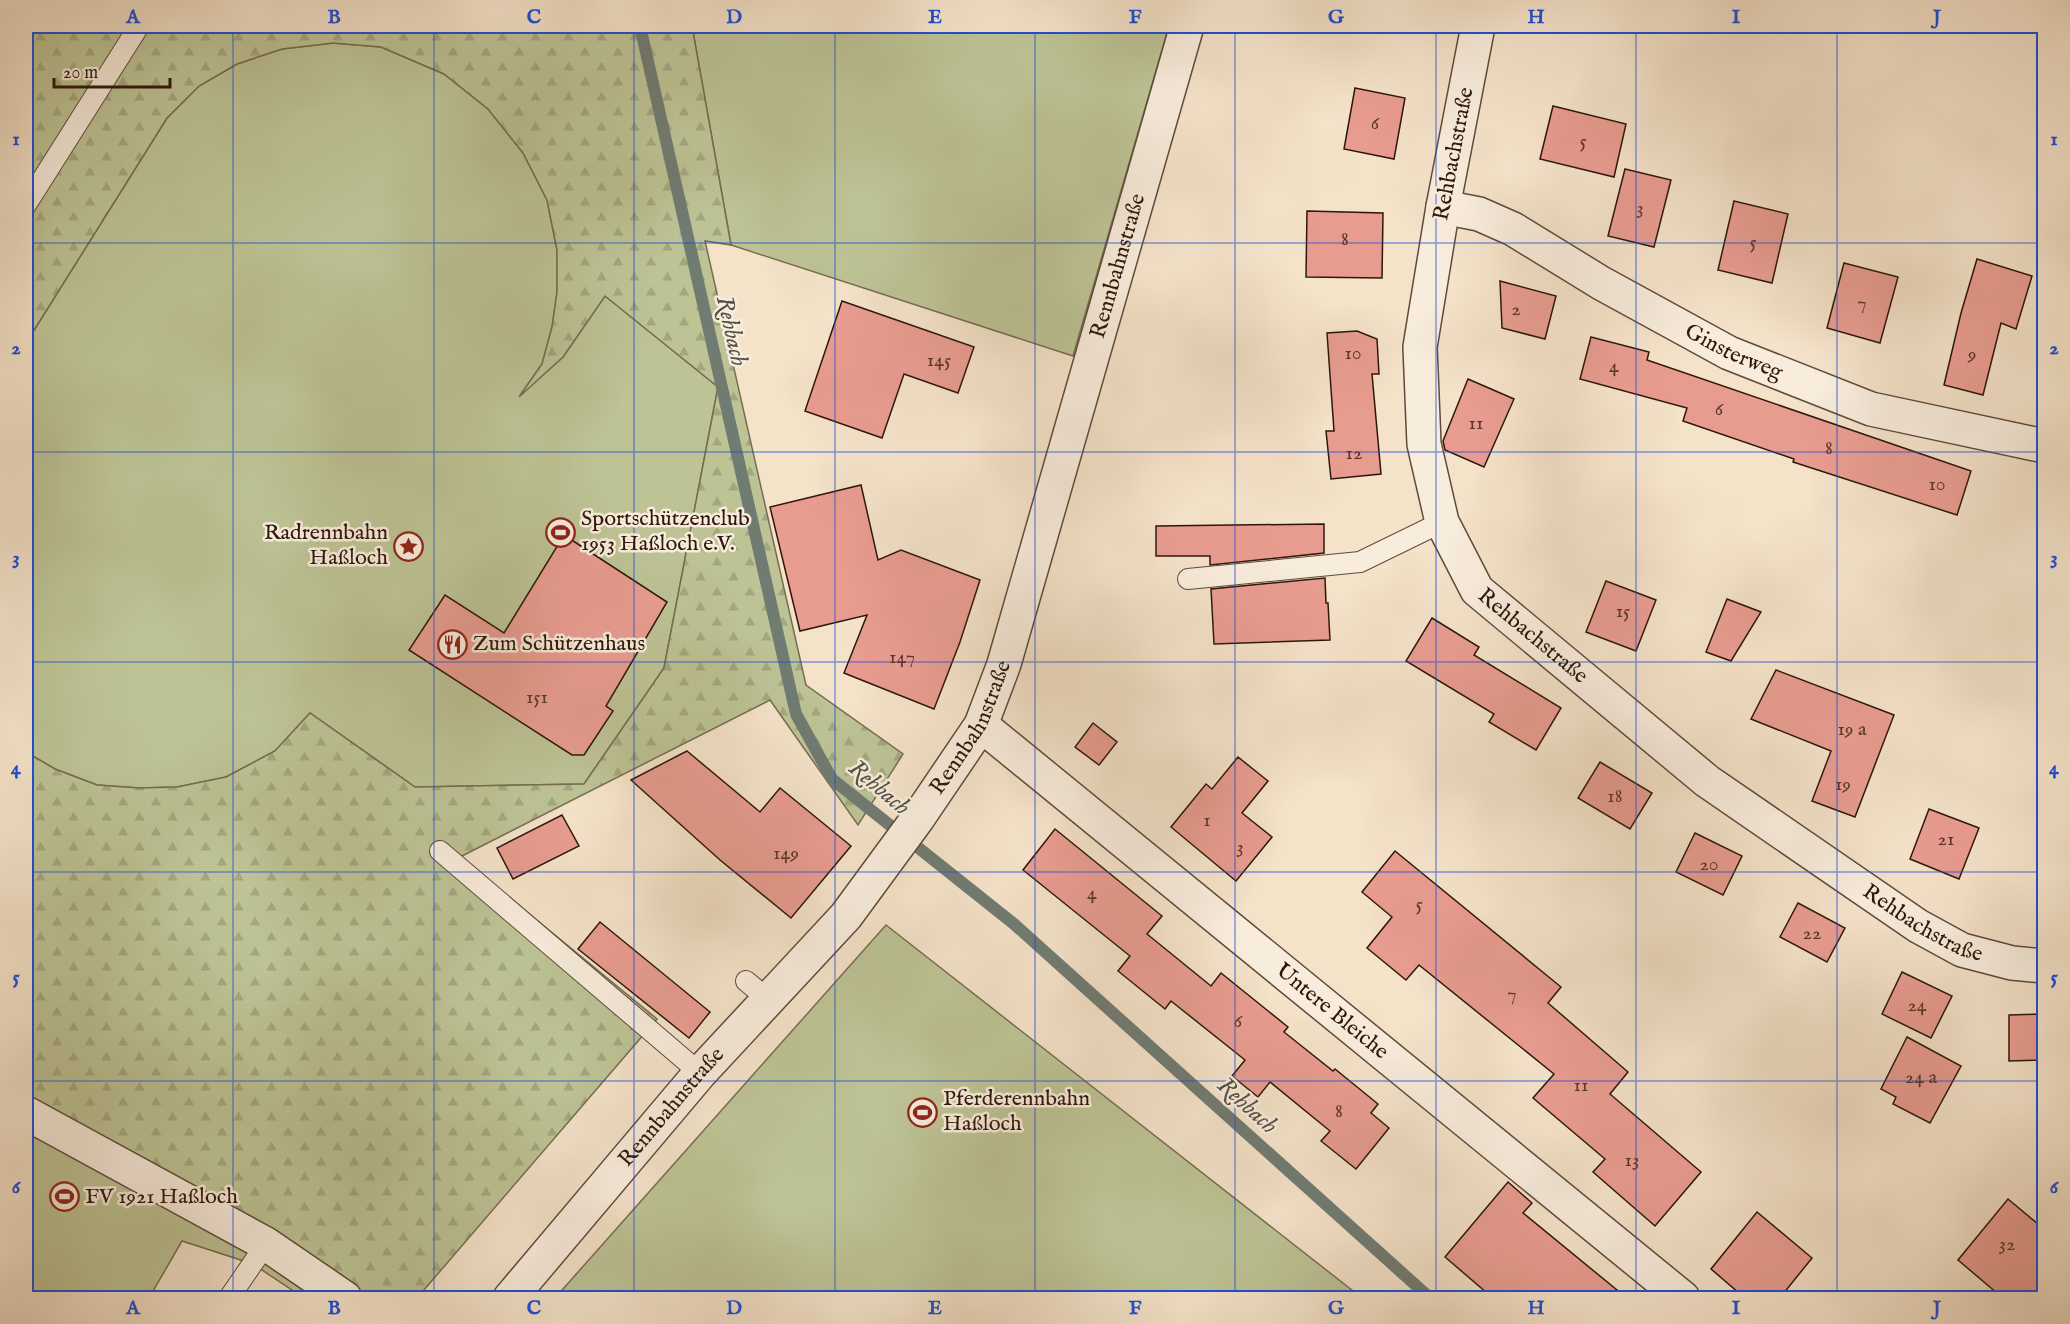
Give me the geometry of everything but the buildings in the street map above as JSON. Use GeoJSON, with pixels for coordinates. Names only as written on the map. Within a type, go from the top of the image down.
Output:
{"type":"FeatureCollection","features":[{"type":"Feature","properties":{"kind":"street","name":"Rennbahnstraße"},"geometry":{"type":"LineString","coordinates":[[510,1299],[700,1073],[758,990],[846,916],[918,818],[981,725],[1004,664],[1186,26]]}},
{"type":"Feature","properties":{"kind":"street","name":"Rehbachstraße"},"geometry":{"type":"LineString","coordinates":[[1478,26],[1443,207],[1420,347],[1424,444],[1442,522],[1477,590],[1707,781],[1918,926],[1962,950],[2012,963],[2044,966]]}},
{"type":"Feature","properties":{"kind":"street","name":"Ginsterweg"},"geometry":{"type":"LineString","coordinates":[[1443,207],[1479,214],[1513,229],[1601,283],[1729,353],[1860,405],[2044,446]]}},
{"type":"Feature","properties":{"kind":"street","name":"Untere Bleiche"},"geometry":{"type":"LineString","coordinates":[[981,725],[1683,1299]]}},
{"type":"Feature","properties":{"kind":"street"},"geometry":{"type":"LineString","coordinates":[[26,1113],[266,1244],[340,1297]]}},
{"type":"Feature","properties":{"kind":"lane"},"geometry":{"type":"LineString","coordinates":[[26,205],[139,26]]}},
{"type":"Feature","properties":{"kind":"lane"},"geometry":{"type":"LineString","coordinates":[[1188,579],[1360,562],[1442,522]]}},
{"type":"Feature","properties":{"kind":"lane"},"geometry":{"type":"LineString","coordinates":[[440,850],[700,1073]]}},
{"type":"Feature","properties":{"kind":"lane"},"geometry":{"type":"LineString","coordinates":[[229,1299],[266,1244]]}},
{"type":"Feature","properties":{"kind":"green space"},"geometry":{"type":"Polygon","coordinates":[[[26,26],[692,26],[731,245],[705,241],[806,685],[903,754],[858,825],[770,700],[460,857],[657,1019],[417,1298],[368,1298],[275,1235],[26,1100],[26,752],[55,769],[97,785],[139,788],[177,787],[226,777],[275,751],[310,713],[415,787],[584,784],[664,668],[718,387],[605,296],[563,357],[519,397],[542,364],[552,327],[557,292],[557,250],[547,200],[523,153],[488,109],[444,74],[381,47],[333,43],[282,49],[237,64],[199,86],[167,118],[26,343],[26,26]]]}},
{"type":"Feature","properties":{"kind":"green space"},"geometry":{"type":"Polygon","coordinates":[[[692,26],[1169,26],[1073,356],[731,245],[692,26]]]}},
{"type":"Feature","properties":{"kind":"green space"},"geometry":{"type":"Polygon","coordinates":[[[333,43],[381,47],[444,74],[488,109],[523,153],[547,200],[557,250],[557,292],[552,327],[542,364],[521,394],[563,357],[605,296],[718,387],[664,668],[584,784],[415,787],[310,713],[275,751],[226,777],[177,787],[139,788],[97,785],[55,769],[26,752],[26,343],[167,118],[199,86],[237,64],[282,49],[333,43]]]}},
{"type":"Feature","properties":{"kind":"green space","name":"Pferderennbahn Haßloch"},"geometry":{"type":"Polygon","coordinates":[[[886,925],[1362,1298],[555,1298],[886,925]]]}},
{"type":"Feature","properties":{"kind":"green space"},"geometry":{"type":"Polygon","coordinates":[[[26,1100],[275,1235],[368,1298],[304,1298],[253,1264],[182,1241],[149,1298],[26,1298],[26,1100]]]}},
{"type":"Feature","properties":{"kind":"waterway","name":"Rehbach"},"geometry":{"type":"LineString","coordinates":[[640,26],[796,714],[832,779],[1014,924],[1430,1298]]}},
{"type":"Feature","properties":{"kind":"place","name":"Sportschützenclub 1953 Haßloch e.V."},"geometry":{"type":"Point","coordinates":[560,532]}},
{"type":"Feature","properties":{"kind":"place","name":"Radrennbahn Haßloch"},"geometry":{"type":"Point","coordinates":[409,546]}},
{"type":"Feature","properties":{"kind":"place","name":"Zum Schützenhaus"},"geometry":{"type":"Point","coordinates":[452,644]}},
{"type":"Feature","properties":{"kind":"place","name":"Pferderennbahn Haßloch"},"geometry":{"type":"Point","coordinates":[922,1112]}},
{"type":"Feature","properties":{"kind":"place","name":"FV 1921 Haßloch"},"geometry":{"type":"Point","coordinates":[64,1197]}}]}
